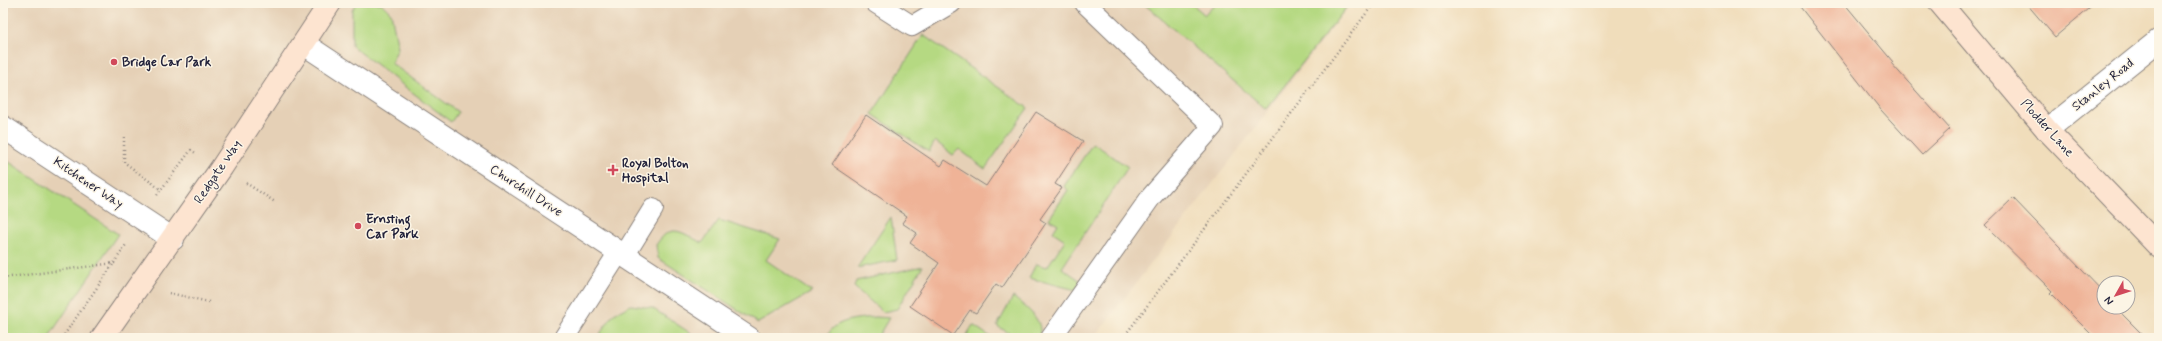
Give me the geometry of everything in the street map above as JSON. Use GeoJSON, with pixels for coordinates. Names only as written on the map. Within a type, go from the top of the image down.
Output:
{"type":"FeatureCollection","features":[{"type":"Feature","properties":{"kind":"street","name":"Redgate Way"},"geometry":{"type":"LineString","coordinates":[[102,338],[173,239],[330,3]]}},
{"type":"Feature","properties":{"kind":"street","name":"Plodder Lane"},"geometry":{"type":"LineString","coordinates":[[1940,3],[2047,130],[2159,247]]}},
{"type":"Feature","properties":{"kind":"street","name":"Stanley Road"},"geometry":{"type":"LineString","coordinates":[[2047,130],[2159,40]]}},
{"type":"Feature","properties":{"kind":"street","name":"Churchill Drive"},"geometry":{"type":"LineString","coordinates":[[304,44],[749,338]]}},
{"type":"Feature","properties":{"kind":"street","name":"Kitchener Way"},"geometry":{"type":"LineString","coordinates":[[3,127],[173,239]]}},
{"type":"Feature","properties":{"kind":"lane"},"geometry":{"type":"LineString","coordinates":[[876,3],[912,26],[951,3]]}},
{"type":"Feature","properties":{"kind":"lane"},"geometry":{"type":"LineString","coordinates":[[1051,338],[1151,197],[1213,126],[1085,3]]}},
{"type":"Feature","properties":{"kind":"lane"},"geometry":{"type":"LineString","coordinates":[[564,338],[653,209]]}},
{"type":"Feature","properties":{"kind":"path"},"geometry":{"type":"LineString","coordinates":[[1123,338],[1374,3]]}},
{"type":"Feature","properties":{"kind":"path"},"geometry":{"type":"LineString","coordinates":[[124,137],[124,162],[160,189]]}},
{"type":"Feature","properties":{"kind":"path"},"geometry":{"type":"LineString","coordinates":[[62,338],[114,263]]}},
{"type":"Feature","properties":{"kind":"shaded area","name":"Royal Bolton Hospital"},"geometry":{"type":"Polygon","coordinates":[[[3,3],[1351,3],[1094,338],[3,338],[3,3]]]}},
{"type":"Feature","properties":{"kind":"green space"},"geometry":{"type":"Polygon","coordinates":[[[356,3],[381,3],[391,13],[398,48],[391,63],[458,112],[451,122],[352,46],[352,11],[356,3]]]}},
{"type":"Feature","properties":{"kind":"green space"},"geometry":{"type":"Polygon","coordinates":[[[1143,3],[1191,3],[1205,15],[1216,3],[1350,3],[1266,109],[1143,3]]]}},
{"type":"Feature","properties":{"kind":"green space"},"geometry":{"type":"Polygon","coordinates":[[[923,35],[1028,108],[985,169],[959,149],[953,155],[935,141],[929,152],[872,114],[923,35]]]}},
{"type":"Feature","properties":{"kind":"green space"},"geometry":{"type":"Polygon","coordinates":[[[1093,143],[1128,167],[1062,268],[1081,281],[1076,290],[1029,278],[1036,264],[1047,267],[1065,240],[1053,232],[1058,224],[1049,219],[1068,190],[1064,186],[1093,143]]]}},
{"type":"Feature","properties":{"kind":"green space"},"geometry":{"type":"Polygon","coordinates":[[[3,158],[118,234],[48,338],[3,338],[3,158]]]}},
{"type":"Feature","properties":{"kind":"green space"},"geometry":{"type":"Polygon","coordinates":[[[891,217],[897,260],[857,268],[891,217]]]}},
{"type":"Feature","properties":{"kind":"green space"},"geometry":{"type":"Polygon","coordinates":[[[719,220],[780,239],[766,260],[812,292],[758,323],[658,258],[656,245],[667,233],[677,231],[702,243],[719,220]]]}},
{"type":"Feature","properties":{"kind":"green space"},"geometry":{"type":"Polygon","coordinates":[[[923,266],[897,309],[883,312],[854,287],[856,281],[923,266]]]}},
{"type":"Feature","properties":{"kind":"green space"},"geometry":{"type":"Polygon","coordinates":[[[1013,297],[1028,309],[1037,320],[1040,332],[1038,338],[1017,338],[997,326],[1013,297]]]}},
{"type":"Feature","properties":{"kind":"green space"},"geometry":{"type":"Polygon","coordinates":[[[631,305],[652,308],[698,338],[597,338],[614,314],[631,305]]]}},
{"type":"Feature","properties":{"kind":"green space"},"geometry":{"type":"Polygon","coordinates":[[[875,317],[889,318],[877,338],[826,338],[834,327],[846,321],[875,317]]]}},
{"type":"Feature","properties":{"kind":"green space"},"geometry":{"type":"Polygon","coordinates":[[[973,325],[992,338],[965,338],[973,325]]]}},
{"type":"Feature","properties":{"kind":"building"},"geometry":{"type":"Polygon","coordinates":[[[1797,3],[1844,3],[1893,62],[1891,63],[1950,129],[1922,155],[1881,110],[1797,3]]]}},
{"type":"Feature","properties":{"kind":"building"},"geometry":{"type":"Polygon","coordinates":[[[2026,3],[2095,3],[2055,37],[2026,3]]]}},
{"type":"Feature","properties":{"kind":"building"},"geometry":{"type":"Polygon","coordinates":[[[1036,112],[1083,141],[1055,184],[1062,188],[1040,219],[1046,223],[1002,288],[996,284],[976,313],[970,310],[953,335],[910,306],[939,263],[910,243],[917,233],[902,223],[907,216],[832,165],[866,115],[941,166],[945,160],[986,186],[1036,112]]]}},
{"type":"Feature","properties":{"kind":"building"},"geometry":{"type":"Polygon","coordinates":[[[2013,198],[2096,285],[2096,315],[2123,315],[2146,338],[2095,338],[2050,293],[2052,291],[1985,225],[2013,198]]]}},
{"type":"Feature","properties":{"kind":"place","name":"Bridge Car Park"},"geometry":{"type":"Point","coordinates":[114,62]}},
{"type":"Feature","properties":{"kind":"place","name":"Royal Bolton Hospital"},"geometry":{"type":"Point","coordinates":[613,170]}},
{"type":"Feature","properties":{"kind":"place","name":"Ernsting Car Park"},"geometry":{"type":"Point","coordinates":[358,226]}}]}
